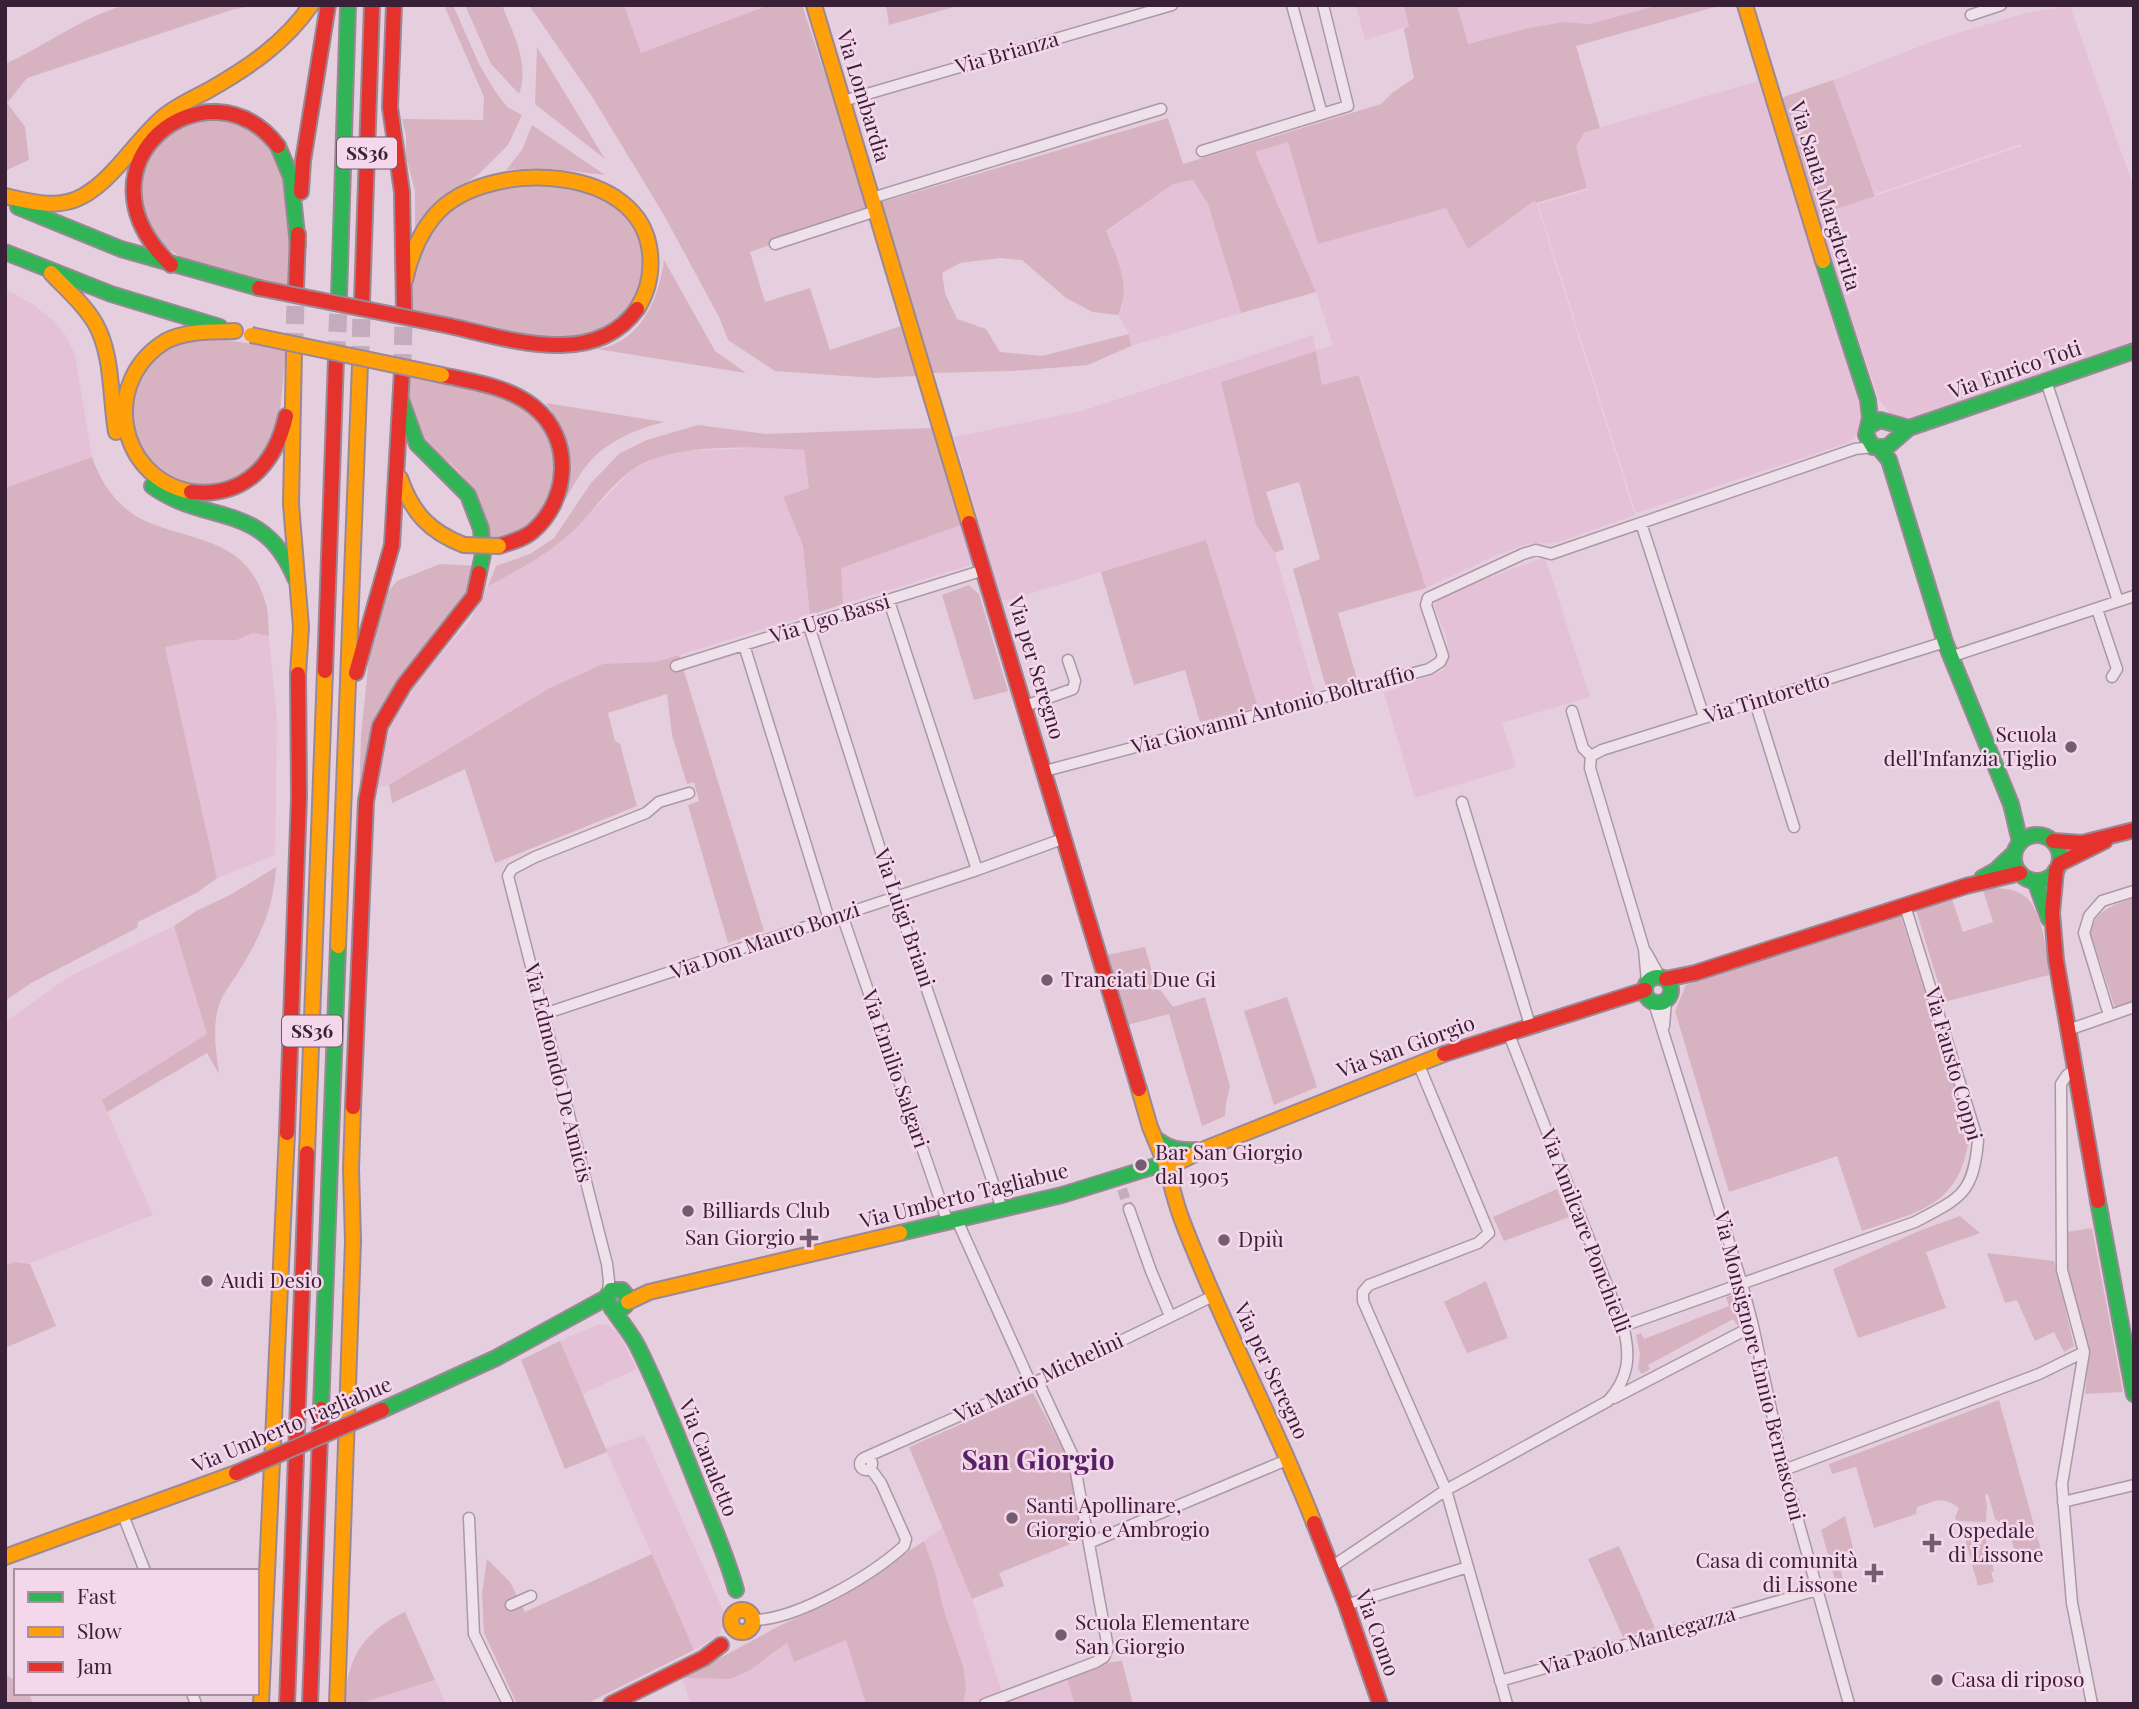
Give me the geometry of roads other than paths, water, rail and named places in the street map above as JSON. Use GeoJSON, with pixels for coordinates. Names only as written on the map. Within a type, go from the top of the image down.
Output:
{"type":"FeatureCollection","features":[{"type":"Feature","properties":{"kind":"main road"},"geometry":{"type":"LineString","coordinates":[[5,199],[26,204],[49,205],[72,201],[90,193],[106,180],[151,125],[275,47],[296,27],[311,5]]}},
{"type":"Feature","properties":{"kind":"main road"},"geometry":{"type":"LineString","coordinates":[[296,288],[303,161],[327,5]]}},
{"type":"Feature","properties":{"kind":"main road","name":"SS36"},"geometry":{"type":"LineString","coordinates":[[339,297],[348,5]]}},
{"type":"Feature","properties":{"kind":"main road","name":"SS36"},"geometry":{"type":"LineString","coordinates":[[362,301],[372,5]]}},
{"type":"Feature","properties":{"kind":"main road"},"geometry":{"type":"LineString","coordinates":[[394,5],[390,107],[402,192],[404,310]]}},
{"type":"Feature","properties":{"kind":"main road","name":"Via Lombardia"},"geometry":{"type":"LineString","coordinates":[[815,5],[874,205]]}},
{"type":"Feature","properties":{"kind":"main road","name":"Via Santa Margherita"},"geometry":{"type":"LineString","coordinates":[[1745,5],[1879,440],[1950,657],[2011,804],[2027,827],[2048,838]]}},
{"type":"Feature","properties":{"kind":"main road"},"geometry":{"type":"LineString","coordinates":[[171,265],[154,248],[136,213],[133,192],[136,167],[145,146],[161,130],[177,119],[197,113],[218,111],[237,116],[271,136],[284,154],[291,175],[298,245]]}},
{"type":"Feature","properties":{"kind":"main road"},"geometry":{"type":"LineString","coordinates":[[5,199],[121,250],[171,265],[259,288],[544,345],[582,344],[604,339],[621,329],[636,313],[646,295],[652,257],[642,223],[623,203],[597,187],[572,181],[532,179],[501,182],[472,189],[449,202],[430,222],[410,258],[405,280]]}},
{"type":"Feature","properties":{"kind":"main road","name":"Via per Seregno"},"geometry":{"type":"LineString","coordinates":[[874,205],[1154,1136],[1170,1159],[1171,1183],[1181,1218],[1213,1296],[1289,1459],[1332,1572]]}},
{"type":"Feature","properties":{"kind":"main road"},"geometry":{"type":"LineString","coordinates":[[5,252],[51,273],[134,303],[251,335],[502,390],[542,413],[552,428],[562,463],[562,481],[556,500],[534,530],[517,541],[499,546],[464,545],[443,538],[427,527],[409,503],[398,471]]}},
{"type":"Feature","properties":{"kind":"main road"},"geometry":{"type":"LineString","coordinates":[[51,273],[85,309],[104,344],[111,405],[119,444],[132,466],[159,493],[181,504],[233,515],[255,524],[272,540],[291,567],[299,590]]}},
{"type":"Feature","properties":{"kind":"main road"},"geometry":{"type":"LineString","coordinates":[[235,331],[190,334],[168,340],[151,352],[137,368],[127,389],[124,410],[127,435],[135,454],[148,472],[166,484],[188,492],[214,493],[237,487],[256,475],[272,456],[281,439],[293,371]]}},
{"type":"Feature","properties":{"kind":"main road"},"geometry":{"type":"LineString","coordinates":[[260,1701],[289,1095],[299,797],[297,698],[301,627],[292,504],[294,351]]}},
{"type":"Feature","properties":{"kind":"main road","name":"Via Enrico Toti"},"geometry":{"type":"LineString","coordinates":[[1879,440],[2134,351]]}},
{"type":"Feature","properties":{"kind":"main road","name":"SS36"},"geometry":{"type":"LineString","coordinates":[[287,1704],[336,359]]}},
{"type":"Feature","properties":{"kind":"main road","name":"SS36"},"geometry":{"type":"LineString","coordinates":[[310,1704],[360,364]]}},
{"type":"Feature","properties":{"kind":"main road"},"geometry":{"type":"LineString","coordinates":[[347,703],[391,545],[398,471],[401,372]]}},
{"type":"Feature","properties":{"kind":"main road"},"geometry":{"type":"LineString","coordinates":[[337,1704],[353,1241],[351,1169],[366,801],[380,726],[404,685],[474,596],[483,554],[481,529],[468,495],[417,444],[401,400]]}},
{"type":"Feature","properties":{"kind":"main road","name":"Via Santa Margherita"},"geometry":{"type":"LineString","coordinates":[[2011,804],[2017,848]]}},
{"type":"Feature","properties":{"kind":"main road"},"geometry":{"type":"LineString","coordinates":[[2114,836],[2058,867],[2046,879],[2035,881],[2020,873],[2016,867],[2017,848],[2030,835],[2048,838],[2061,844],[2114,836],[2134,830]]}},
{"type":"Feature","properties":{"kind":"main road"},"geometry":{"type":"LineString","coordinates":[[2048,838],[2059,852],[2052,889],[2052,926],[2068,1030],[2133,1388]]}},
{"type":"Feature","properties":{"kind":"main road","name":"Via San Giorgio"},"geometry":{"type":"LineString","coordinates":[[1966,886],[1995,871],[2017,848]]}},
{"type":"Feature","properties":{"kind":"main road","name":"Via San Giorgio"},"geometry":{"type":"LineString","coordinates":[[1170,1159],[1208,1147],[1418,1063],[1508,1032],[1624,995],[1657,990],[1688,975],[1966,886],[2020,873]]}},
{"type":"Feature","properties":{"kind":"main road"},"geometry":{"type":"LineString","coordinates":[[2035,881],[2040,902],[2052,926]]}},
{"type":"Feature","properties":{"kind":"main road","name":"Via Umberto Tagliabue"},"geometry":{"type":"LineString","coordinates":[[5,1557],[236,1473],[463,1375],[585,1311],[617,1299],[1121,1184],[1170,1159]]}},
{"type":"Feature","properties":{"kind":"main road","name":"Via Canaletto"},"geometry":{"type":"LineString","coordinates":[[617,1299],[668,1412],[749,1621]]}},
{"type":"Feature","properties":{"kind":"main road","name":"Via Como"},"geometry":{"type":"LineString","coordinates":[[1332,1572],[1380,1704]]}},
{"type":"Feature","properties":{"kind":"main road","name":"Via Canaletto"},"geometry":{"type":"LineString","coordinates":[[721,1645],[732,1618],[736,1590]]}},
{"type":"Feature","properties":{"kind":"main road"},"geometry":{"type":"LineString","coordinates":[[611,1704],[704,1658],[749,1621],[741,1610],[732,1618]]}},
{"type":"Feature","properties":{"kind":"street","name":"Via Brianza"},"geometry":{"type":"LineString","coordinates":[[843,101],[1172,5]]}},
{"type":"Feature","properties":{"kind":"street"},"geometry":{"type":"LineString","coordinates":[[1292,5],[1322,114]]}},
{"type":"Feature","properties":{"kind":"street"},"geometry":{"type":"LineString","coordinates":[[1202,151],[1348,106],[1322,5]]}},
{"type":"Feature","properties":{"kind":"street"},"geometry":{"type":"LineString","coordinates":[[1971,15],[2001,5]]}},
{"type":"Feature","properties":{"kind":"street"},"geometry":{"type":"LineString","coordinates":[[775,244],[874,205],[1161,109]]}},
{"type":"Feature","properties":{"kind":"street"},"geometry":{"type":"LineString","coordinates":[[2046,381],[2119,601]]}},
{"type":"Feature","properties":{"kind":"street"},"geometry":{"type":"LineString","coordinates":[[1704,717],[1640,523],[1879,440]]}},
{"type":"Feature","properties":{"kind":"street","name":"Via Giovanni Antonio Boltraffio"},"geometry":{"type":"LineString","coordinates":[[1045,771],[1436,667],[1443,656],[1426,605],[1428,598],[1522,554],[1536,550],[1551,554],[1640,523]]}},
{"type":"Feature","properties":{"kind":"street","name":"Via Ugo Bassi"},"geometry":{"type":"LineString","coordinates":[[676,666],[984,570]]}},
{"type":"Feature","properties":{"kind":"street"},"geometry":{"type":"LineString","coordinates":[[1950,657],[2134,596]]}},
{"type":"Feature","properties":{"kind":"street"},"geometry":{"type":"LineString","coordinates":[[889,601],[977,870]]}},
{"type":"Feature","properties":{"kind":"street"},"geometry":{"type":"LineString","coordinates":[[2097,609],[2117,669],[2112,677]]}},
{"type":"Feature","properties":{"kind":"street","name":"Via Luigi Briani"},"geometry":{"type":"LineString","coordinates":[[809,626],[895,896],[1002,1209]]}},
{"type":"Feature","properties":{"kind":"street","name":"Via Tintoretto"},"geometry":{"type":"LineString","coordinates":[[1591,756],[1704,717],[1945,642]]}},
{"type":"Feature","properties":{"kind":"street"},"geometry":{"type":"LineString","coordinates":[[744,645],[829,919]]}},
{"type":"Feature","properties":{"kind":"street"},"geometry":{"type":"LineString","coordinates":[[1025,706],[1073,689],[1075,681],[1068,660]]}},
{"type":"Feature","properties":{"kind":"street"},"geometry":{"type":"LineString","coordinates":[[1755,702],[1794,827]]}},
{"type":"Feature","properties":{"kind":"street","name":"Via Monsignore Ennio Bernasconi"},"geometry":{"type":"LineString","coordinates":[[1572,710],[1583,748],[1591,756],[1590,768],[1657,990],[1664,1030],[1742,1284],[1784,1470],[1849,1704]]}},
{"type":"Feature","properties":{"kind":"street","name":"Via Edmondo De Amicis"},"geometry":{"type":"LineString","coordinates":[[617,1299],[508,876],[512,869],[535,857],[646,813],[659,802],[689,793]]}},
{"type":"Feature","properties":{"kind":"street"},"geometry":{"type":"LineString","coordinates":[[1462,802],[1530,1025]]}},
{"type":"Feature","properties":{"kind":"street","name":"Via Don Mauro Bonzi"},"geometry":{"type":"LineString","coordinates":[[544,1014],[977,870],[1065,838]]}},
{"type":"Feature","properties":{"kind":"street"},"geometry":{"type":"LineString","coordinates":[[2109,1015],[2084,933],[2089,916],[2102,901],[2134,891]]}},
{"type":"Feature","properties":{"kind":"street","name":"Via Fausto Coppi"},"geometry":{"type":"LineString","coordinates":[[1623,1326],[1915,1222],[1945,1206],[1966,1190],[1976,1166],[1978,1141],[1905,906]]}},
{"type":"Feature","properties":{"kind":"street","name":"Via Emilio Salgari"},"geometry":{"type":"LineString","coordinates":[[842,915],[952,1221],[1073,1456],[1089,1543],[1108,1648],[1104,1657],[1049,1681],[985,1704]]}},
{"type":"Feature","properties":{"kind":"street"},"geometry":{"type":"LineString","coordinates":[[2068,1030],[2134,1007]]}},
{"type":"Feature","properties":{"kind":"street","name":"Via Amilcare Ponchielli"},"geometry":{"type":"LineString","coordinates":[[1332,1572],[1446,1490],[1608,1401],[1618,1390],[1626,1373],[1629,1352],[1623,1326],[1508,1032]]}},
{"type":"Feature","properties":{"kind":"street"},"geometry":{"type":"LineString","coordinates":[[1418,1063],[1489,1233],[1478,1242],[1369,1285],[1363,1292],[1363,1301],[1446,1490],[1507,1704]]}},
{"type":"Feature","properties":{"kind":"street"},"geometry":{"type":"LineString","coordinates":[[2075,1070],[2067,1075],[2061,1084],[2062,1270],[2084,1352],[2062,1483],[2072,1603],[2092,1704]]}},
{"type":"Feature","properties":{"kind":"street"},"geometry":{"type":"LineString","coordinates":[[1129,1209],[1170,1316]]}},
{"type":"Feature","properties":{"kind":"street","name":"Via Mario Michelini"},"geometry":{"type":"LineString","coordinates":[[749,1621],[771,1619],[828,1597],[904,1546],[906,1539],[881,1483],[870,1468],[864,1470],[860,1466],[860,1460],[1034,1383],[1213,1296]]}},
{"type":"Feature","properties":{"kind":"street"},"geometry":{"type":"LineString","coordinates":[[1608,1401],[1753,1326]]}},
{"type":"Feature","properties":{"kind":"street"},"geometry":{"type":"LineString","coordinates":[[1784,1470],[2039,1374],[2084,1352]]}},
{"type":"Feature","properties":{"kind":"street"},"geometry":{"type":"LineString","coordinates":[[1089,1543],[1289,1459]]}},
{"type":"Feature","properties":{"kind":"street"},"geometry":{"type":"LineString","coordinates":[[2063,1502],[2134,1485]]}},
{"type":"Feature","properties":{"kind":"street"},"geometry":{"type":"LineString","coordinates":[[123,1515],[144,1569]]}},
{"type":"Feature","properties":{"kind":"street"},"geometry":{"type":"LineString","coordinates":[[468,1518],[474,1633],[508,1704]]}},
{"type":"Feature","properties":{"kind":"street"},"geometry":{"type":"LineString","coordinates":[[1346,1605],[1468,1567]]}},
{"type":"Feature","properties":{"kind":"street","name":"Via Paolo Mantegazza"},"geometry":{"type":"LineString","coordinates":[[1500,1681],[1818,1590]]}},
{"type":"Feature","properties":{"kind":"street"},"geometry":{"type":"LineString","coordinates":[[510,1605],[531,1596]]}},
{"type":"Feature","properties":{"kind":"tunnel"},"geometry":{"type":"LineString","coordinates":[[294,351],[296,288]]}},
{"type":"Feature","properties":{"kind":"tunnel"},"geometry":{"type":"LineString","coordinates":[[336,359],[339,297]]}},
{"type":"Feature","properties":{"kind":"tunnel"},"geometry":{"type":"LineString","coordinates":[[360,364],[362,301]]}},
{"type":"Feature","properties":{"kind":"tunnel"},"geometry":{"type":"LineString","coordinates":[[402,372],[404,309]]}},
{"type":"Feature","properties":{"kind":"tunnel"},"geometry":{"type":"LineString","coordinates":[[1122,1189],[1129,1209]]}},
{"type":"Feature","properties":{"kind":"place","name":"Scuola dell'Infanzia Tiglio"},"geometry":{"type":"Point","coordinates":[2071,747]}},
{"type":"Feature","properties":{"kind":"place","name":"Tranciati Due Gi"},"geometry":{"type":"Point","coordinates":[1047,980]}},
{"type":"Feature","properties":{"kind":"place","name":"Bar San Giorgio dal 1905"},"geometry":{"type":"Point","coordinates":[1141,1165]}},
{"type":"Feature","properties":{"kind":"place","name":"Billiards Club"},"geometry":{"type":"Point","coordinates":[688,1211]}},
{"type":"Feature","properties":{"kind":"place","name":"San Giorgio"},"geometry":{"type":"Point","coordinates":[809,1238]}},
{"type":"Feature","properties":{"kind":"place","name":"Dpiù"},"geometry":{"type":"Point","coordinates":[1224,1240]}},
{"type":"Feature","properties":{"kind":"place","name":"Audi Desio"},"geometry":{"type":"Point","coordinates":[207,1281]}},
{"type":"Feature","properties":{"kind":"place","name":"Santi Apollinare, Giorgio e Ambrogio"},"geometry":{"type":"Point","coordinates":[1012,1518]}},
{"type":"Feature","properties":{"kind":"place","name":"Ospedale di Lissone"},"geometry":{"type":"Point","coordinates":[1932,1543]}},
{"type":"Feature","properties":{"kind":"place","name":"Casa di comunità di Lissone"},"geometry":{"type":"Point","coordinates":[1874,1573]}},
{"type":"Feature","properties":{"kind":"place","name":"Scuola Elementare San Giorgio"},"geometry":{"type":"Point","coordinates":[1061,1635]}},
{"type":"Feature","properties":{"kind":"place","name":"Casa di riposo"},"geometry":{"type":"Point","coordinates":[1937,1680]}},
{"type":"Feature","properties":{"kind":"district","name":"San Giorgio"},"geometry":{"type":"Point","coordinates":[1038,1460]}}]}
